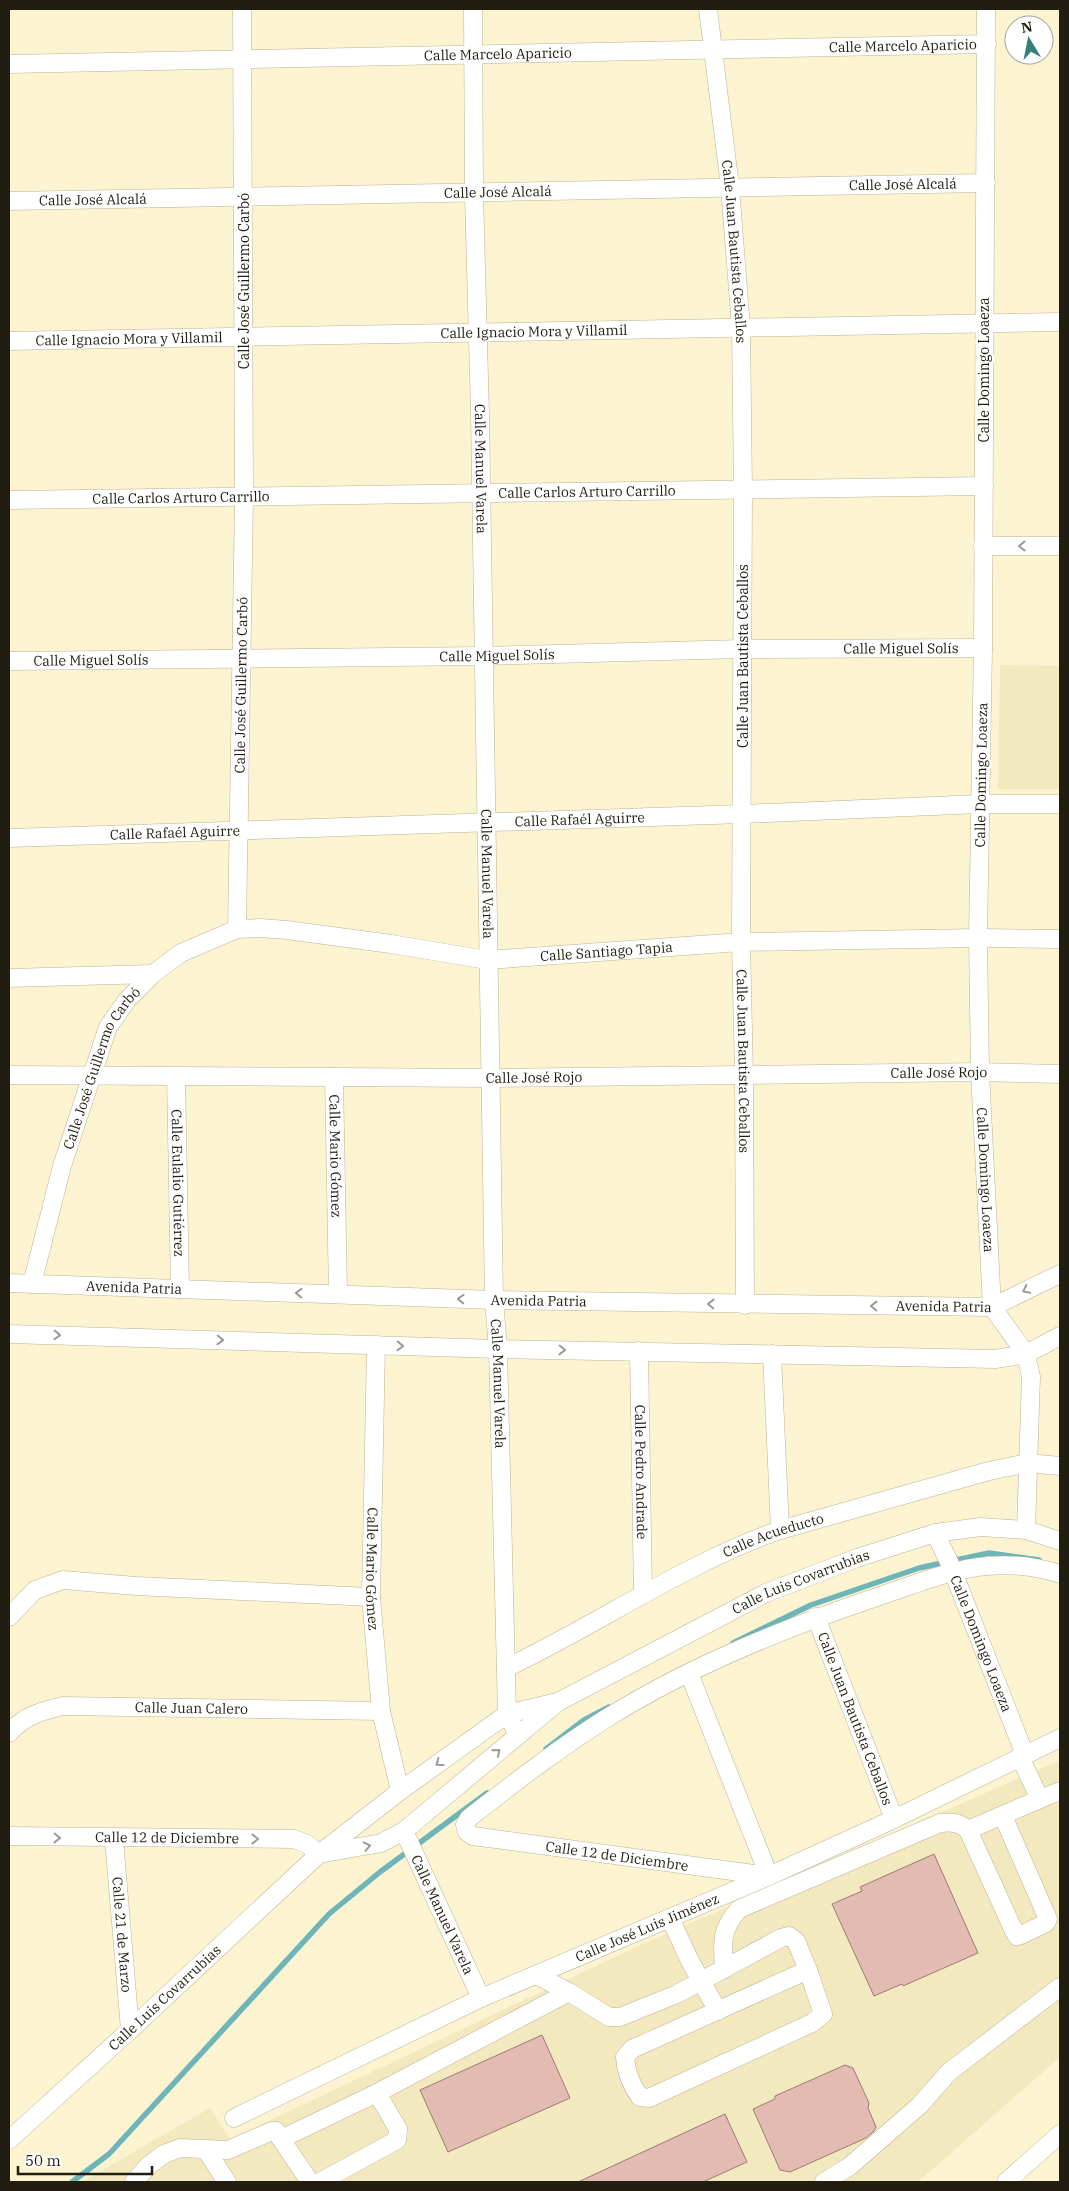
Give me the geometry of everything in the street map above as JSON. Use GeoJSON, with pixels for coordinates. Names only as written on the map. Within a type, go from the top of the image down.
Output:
{"type":"FeatureCollection","features":[{"type":"Feature","properties":{"kind":"street","name":"Calle José Guillermo Carbó"},"geometry":{"type":"LineString","coordinates":[[32,1284],[62,1166],[108,1027],[128,1000],[152,974],[181,953],[237,929],[244,498],[242,9]]}},
{"type":"Feature","properties":{"kind":"street","name":"Calle Manuel Varela"},"geometry":{"type":"LineString","coordinates":[[472,9],[494,1300],[498,1349],[506,1714],[518,1735]]}},
{"type":"Feature","properties":{"kind":"street","name":"Calle Juan Bautista Ceballos"},"geometry":{"type":"LineString","coordinates":[[708,9],[730,187],[741,328],[743,491],[741,942],[744,1075],[745,1305]]}},
{"type":"Feature","properties":{"kind":"street","name":"Calle Domingo Loaeza"},"geometry":{"type":"LineString","coordinates":[[986,9],[984,546],[978,938],[980,1072],[992,1307]]}},
{"type":"Feature","properties":{"kind":"street","name":"Calle Marcelo Aparicio"},"geometry":{"type":"LineString","coordinates":[[9,64],[987,44]]}},
{"type":"Feature","properties":{"kind":"street","name":"Calle José Alcalá"},"geometry":{"type":"LineString","coordinates":[[9,201],[474,194],[986,183]]}},
{"type":"Feature","properties":{"kind":"street","name":"Calle Ignacio Mora y Villamil"},"geometry":{"type":"LineString","coordinates":[[9,341],[1060,322]]}},
{"type":"Feature","properties":{"kind":"street","name":"Calle Carlos Arturo Carrillo"},"geometry":{"type":"LineString","coordinates":[[9,500],[743,491],[984,486]]}},
{"type":"Feature","properties":{"kind":"street"},"geometry":{"type":"LineString","coordinates":[[984,546],[1060,546]]}},
{"type":"Feature","properties":{"kind":"street","name":"Calle Miguel Solís"},"geometry":{"type":"LineString","coordinates":[[9,661],[484,656],[742,649],[983,648]]}},
{"type":"Feature","properties":{"kind":"street","name":"Calle Rafaél Aguirre"},"geometry":{"type":"LineString","coordinates":[[9,838],[486,823],[980,804],[1060,804]]}},
{"type":"Feature","properties":{"kind":"street","name":"Calle Santiago Tapia"},"geometry":{"type":"LineString","coordinates":[[237,929],[287,930],[391,944],[487,960],[741,942],[978,938],[1060,939]]}},
{"type":"Feature","properties":{"kind":"street"},"geometry":{"type":"LineString","coordinates":[[9,978],[152,974]]}},
{"type":"Feature","properties":{"kind":"street","name":"Calle José Rojo"},"geometry":{"type":"LineString","coordinates":[[9,1075],[490,1078],[980,1072],[1060,1074]]}},
{"type":"Feature","properties":{"kind":"street","name":"Calle Eulalio Gutiérrez"},"geometry":{"type":"LineString","coordinates":[[176,1077],[180,1289]]}},
{"type":"Feature","properties":{"kind":"street","name":"Calle Mario Gómez"},"geometry":{"type":"LineString","coordinates":[[334,1077],[338,1294]]}},
{"type":"Feature","properties":{"kind":"street","name":"Avenida Patria"},"geometry":{"type":"LineString","coordinates":[[9,1283],[494,1300],[992,1307],[1060,1274]]}},
{"type":"Feature","properties":{"kind":"street"},"geometry":{"type":"LineString","coordinates":[[992,1307],[1026,1354],[1031,1378],[1026,1530]]}},
{"type":"Feature","properties":{"kind":"street"},"geometry":{"type":"LineString","coordinates":[[9,1334],[498,1349],[995,1359],[1026,1354],[1060,1336]]}},
{"type":"Feature","properties":{"kind":"street","name":"Calle Mario Gómez"},"geometry":{"type":"LineString","coordinates":[[376,1345],[371,1597],[381,1712],[400,1791]]}},
{"type":"Feature","properties":{"kind":"street","name":"Calle Pedro Andrade"},"geometry":{"type":"LineString","coordinates":[[639,1351],[643,1594]]}},
{"type":"Feature","properties":{"kind":"street"},"geometry":{"type":"LineString","coordinates":[[772,1354],[780,1530]]}},
{"type":"Feature","properties":{"kind":"street","name":"Calle Acueducto"},"geometry":{"type":"LineString","coordinates":[[506,1668],[552,1646],[714,1556],[780,1530],[984,1472],[1028,1462],[1060,1466]]}},
{"type":"Feature","properties":{"kind":"street","name":"Calle Luis Covarrubias"},"geometry":{"type":"LineString","coordinates":[[319,1854],[381,1843],[407,1836],[518,1735],[558,1702],[766,1593],[857,1558],[939,1540],[981,1527],[1026,1530],[1060,1541]]}},
{"type":"Feature","properties":{"kind":"street","name":"Calle Domingo Loaeza"},"geometry":{"type":"LineString","coordinates":[[939,1540],[1040,1799]]}},
{"type":"Feature","properties":{"kind":"street"},"geometry":{"type":"LineString","coordinates":[[769,1876],[689,1673],[816,1617],[951,1568],[1006,1564],[1040,1568],[1060,1574]]}},
{"type":"Feature","properties":{"kind":"street"},"geometry":{"type":"LineString","coordinates":[[10,1617],[35,1590],[63,1580],[136,1586],[371,1597]]}},
{"type":"Feature","properties":{"kind":"street","name":"Calle Juan Bautista Ceballos"},"geometry":{"type":"LineString","coordinates":[[816,1617],[894,1819]]}},
{"type":"Feature","properties":{"kind":"street","name":"Calle 12 de Diciembre"},"geometry":{"type":"LineString","coordinates":[[689,1673],[607,1718],[516,1781],[469,1818],[465,1825],[467,1832],[473,1836],[769,1876]]}},
{"type":"Feature","properties":{"kind":"street","name":"Calle Luis Covarrubias"},"geometry":{"type":"LineString","coordinates":[[9,2140],[319,1854],[400,1791],[506,1714],[558,1702]]}},
{"type":"Feature","properties":{"kind":"street","name":"Calle Juan Calero"},"geometry":{"type":"LineString","coordinates":[[9,1733],[19,1722],[40,1711],[63,1706],[381,1712]]}},
{"type":"Feature","properties":{"kind":"street","name":"Calle José Luis Jiménez"},"geometry":{"type":"LineString","coordinates":[[234,2118],[481,1998],[769,1876],[894,1819],[1060,1738]]}},
{"type":"Feature","properties":{"kind":"street"},"geometry":{"type":"LineString","coordinates":[[968,1830],[1060,1791]]}},
{"type":"Feature","properties":{"kind":"street"},"geometry":{"type":"LineString","coordinates":[[724,1969],[722,1945],[725,1930],[729,1920],[739,1909],[940,1823],[953,1822],[963,1825],[968,1830],[1017,1936],[1046,1923],[1048,1916],[1003,1816]]}},
{"type":"Feature","properties":{"kind":"street","name":"Calle 12 de Diciembre"},"geometry":{"type":"LineString","coordinates":[[9,1836],[114,1839],[294,1839],[307,1844],[319,1854]]}},
{"type":"Feature","properties":{"kind":"street","name":"Calle Manuel Varela"},"geometry":{"type":"LineString","coordinates":[[407,1836],[481,1998]]}},
{"type":"Feature","properties":{"kind":"street","name":"Calle 21 de Marzo"},"geometry":{"type":"LineString","coordinates":[[114,1839],[130,2030]]}},
{"type":"Feature","properties":{"kind":"street"},"geometry":{"type":"LineString","coordinates":[[670,1918],[701,1982],[718,2011]]}},
{"type":"Feature","properties":{"kind":"street"},"geometry":{"type":"LineString","coordinates":[[536,1975],[609,2017],[620,2017],[677,1994],[781,1938],[790,1936],[796,1941],[808,1970],[823,2014],[812,2024],[649,2098],[640,2097],[633,2089],[626,2068],[625,2057],[632,2049],[808,1970]]}},
{"type":"Feature","properties":{"kind":"street"},"geometry":{"type":"LineString","coordinates":[[824,2182],[850,2166],[920,2105],[949,2072],[1060,1987]]}},
{"type":"Feature","properties":{"kind":"street"},"geometry":{"type":"LineString","coordinates":[[282,2139],[378,2093],[568,1992]]}},
{"type":"Feature","properties":{"kind":"street"},"geometry":{"type":"LineString","coordinates":[[320,2182],[397,2140],[398,2129],[378,2093]]}},
{"type":"Feature","properties":{"kind":"street"},"geometry":{"type":"LineString","coordinates":[[134,2182],[148,2166],[164,2154],[180,2148],[228,2150],[276,2131],[310,2182]]}},
{"type":"Feature","properties":{"kind":"street"},"geometry":{"type":"LineString","coordinates":[[1006,2182],[1060,2134]]}},
{"type":"Feature","properties":{"kind":"street"},"geometry":{"type":"LineString","coordinates":[[206,2150],[227,2182]]}},
{"type":"Feature","properties":{"kind":"shaded area"},"geometry":{"type":"Polygon","coordinates":[[[1000,665],[1060,666],[1060,789],[998,789],[1000,665]]]}},
{"type":"Feature","properties":{"kind":"shaded area"},"geometry":{"type":"Polygon","coordinates":[[[1060,1760],[1060,2057],[918,2182],[82,2182],[210,2108],[230,2139],[634,1948],[1060,1760]]]}},
{"type":"Feature","properties":{"kind":"building"},"geometry":{"type":"Polygon","coordinates":[[[934,1854],[978,1953],[903,1986],[902,1984],[874,1996],[832,1904],[862,1891],[860,1887],[934,1854]]]}},
{"type":"Feature","properties":{"kind":"building"},"geometry":{"type":"Polygon","coordinates":[[[542,2035],[570,2098],[448,2152],[420,2090],[542,2035]]]}},
{"type":"Feature","properties":{"kind":"building"},"geometry":{"type":"Polygon","coordinates":[[[845,2065],[853,2068],[869,2103],[868,2108],[876,2127],[874,2131],[866,2138],[790,2172],[780,2170],[753,2109],[775,2099],[775,2096],[845,2065]]]}},
{"type":"Feature","properties":{"kind":"building"},"geometry":{"type":"Polygon","coordinates":[[[725,2114],[747,2162],[703,2182],[578,2182],[725,2114]]]}},
{"type":"Feature","properties":{"kind":"waterway"},"geometry":{"type":"LineString","coordinates":[[733,1643],[811,1605],[919,1568],[989,1553],[1039,1560]]}},
{"type":"Feature","properties":{"kind":"waterway"},"geometry":{"type":"LineString","coordinates":[[546,1749],[584,1720],[609,1707]]}},
{"type":"Feature","properties":{"kind":"waterway"},"geometry":{"type":"LineString","coordinates":[[72,2182],[109,2154],[329,1914],[380,1872],[487,1793]]}}]}
